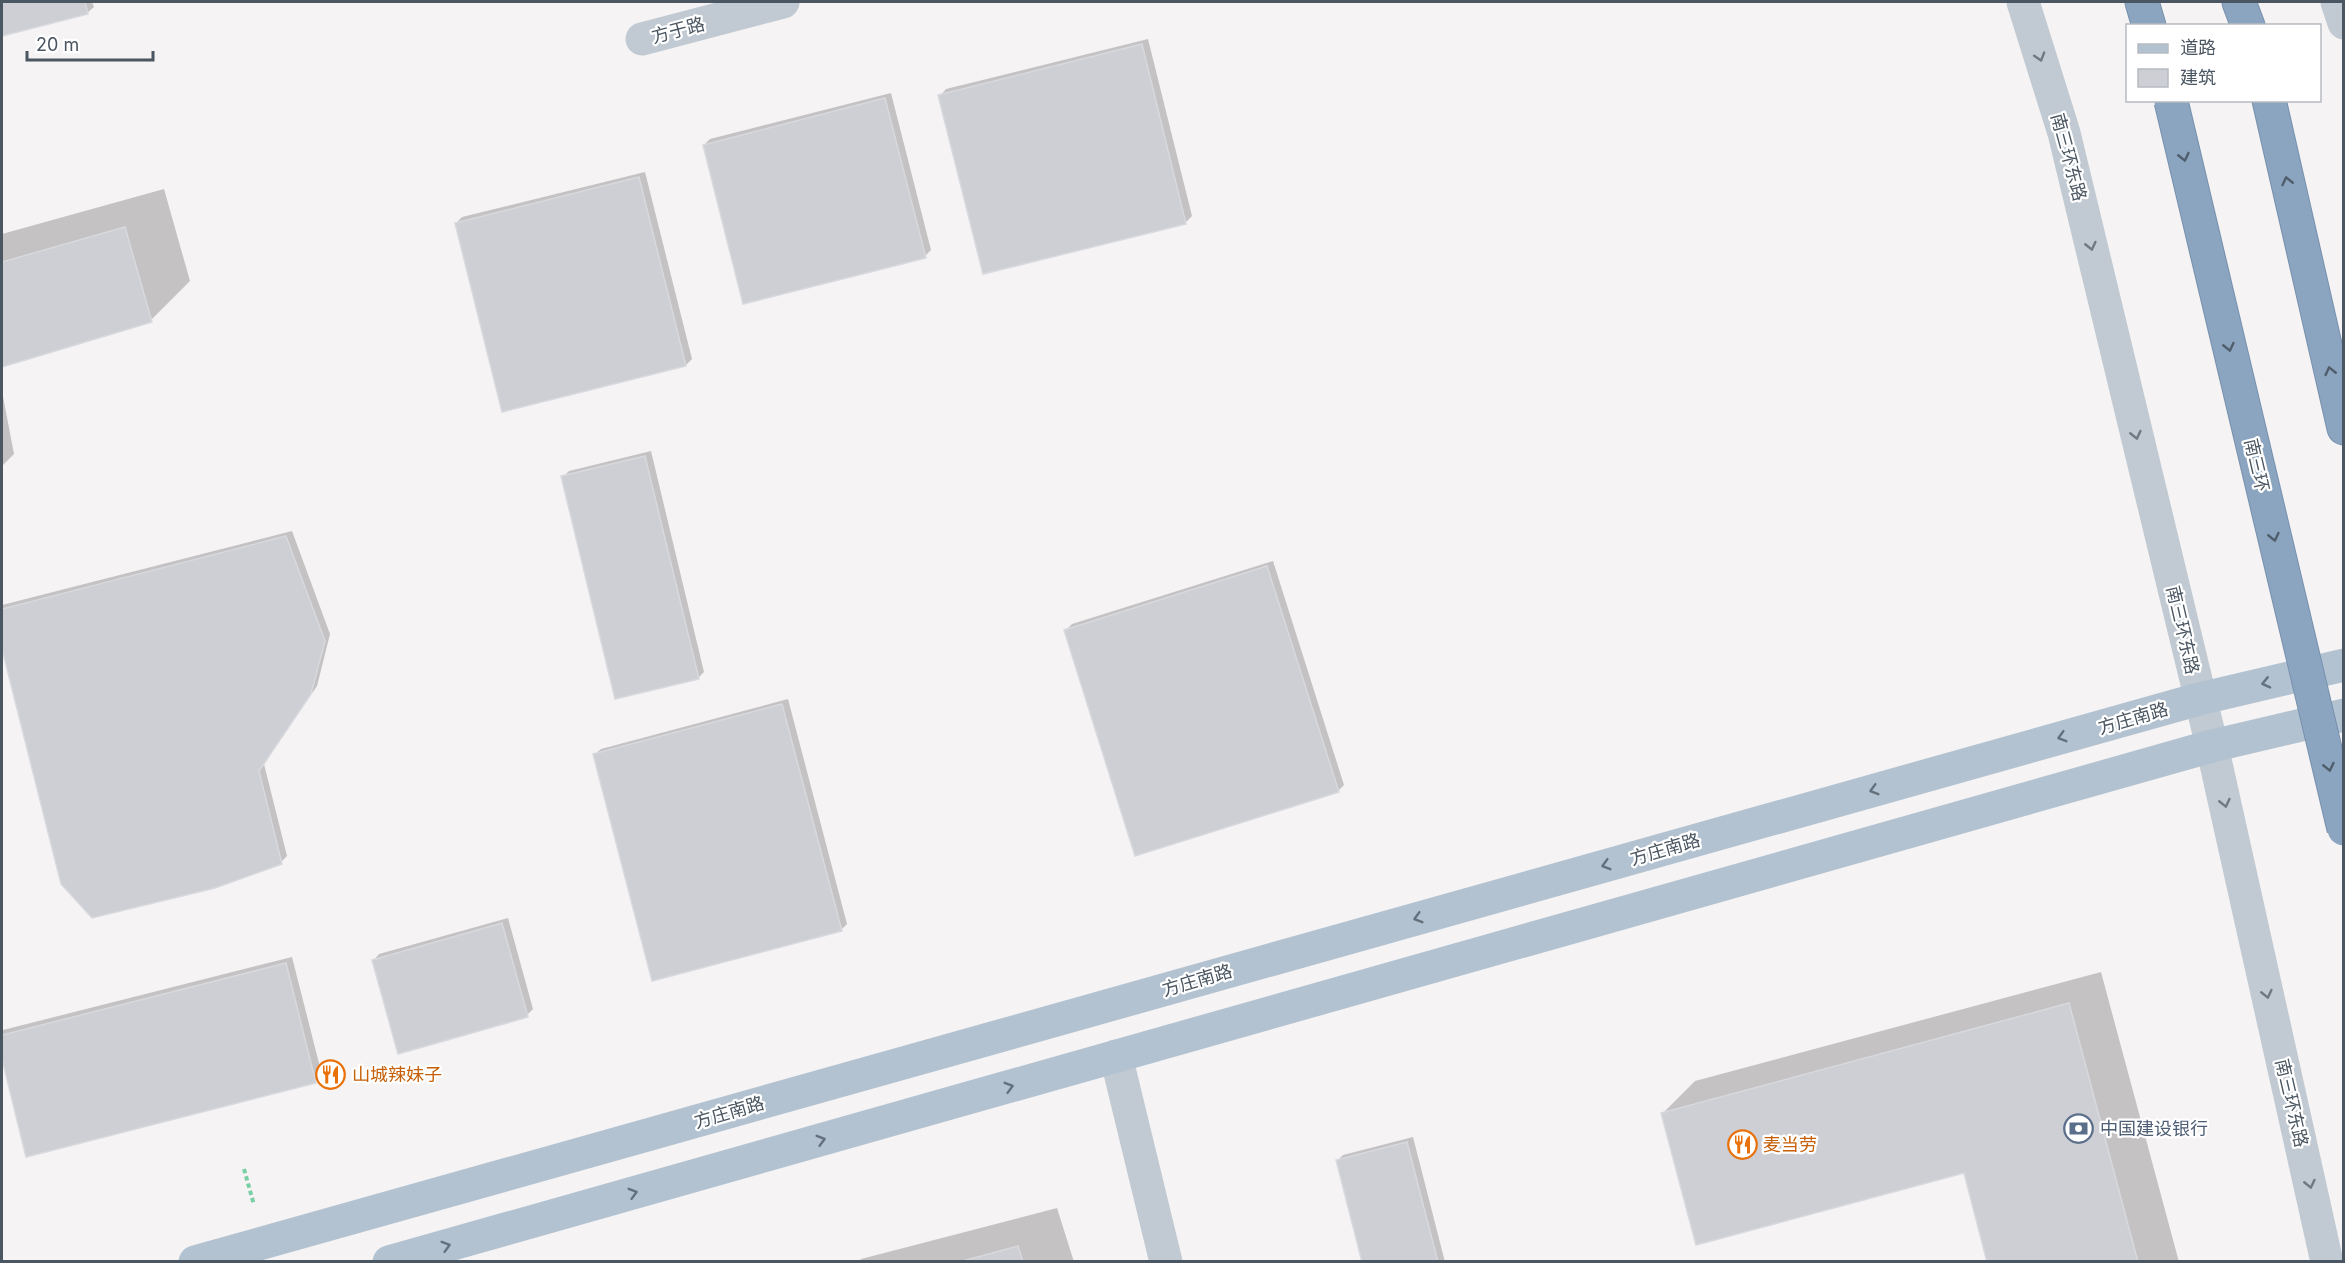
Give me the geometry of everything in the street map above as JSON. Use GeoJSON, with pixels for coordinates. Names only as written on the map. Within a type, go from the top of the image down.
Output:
{"type":"FeatureCollection","features":[{"type":"Feature","properties":{"kind":"highway"},"geometry":{"type":"LineString","coordinates":[[2142,2],[2148,24]]}},
{"type":"Feature","properties":{"kind":"highway"},"geometry":{"type":"LineString","coordinates":[[2240,2],[2247,24]]}},
{"type":"Feature","properties":{"kind":"highway","name":"南三环"},"geometry":{"type":"LineString","coordinates":[[2171,102],[2343,829]]}},
{"type":"Feature","properties":{"kind":"highway"},"geometry":{"type":"LineString","coordinates":[[2269,102],[2343,428]]}},
{"type":"Feature","properties":{"kind":"main road","name":"方庄南路"},"geometry":{"type":"LineString","coordinates":[[195,1262],[2199,699],[2343,665]]}},
{"type":"Feature","properties":{"kind":"main road"},"geometry":{"type":"LineString","coordinates":[[390,1262],[2212,746],[2343,715]]}},
{"type":"Feature","properties":{"kind":"street","name":"方于路"},"geometry":{"type":"LineString","coordinates":[[642,39],[783,2]]}},
{"type":"Feature","properties":{"kind":"street","name":"南三环东路"},"geometry":{"type":"LineString","coordinates":[[2023,2],[2064,133],[2212,746],[2327,1262]]}},
{"type":"Feature","properties":{"kind":"street"},"geometry":{"type":"LineString","coordinates":[[2337,2],[2343,23]]}},
{"type":"Feature","properties":{"kind":"street"},"geometry":{"type":"LineString","coordinates":[[1116,1056],[1166,1262]]}},
{"type":"Feature","properties":{"kind":"building"},"geometry":{"type":"Polygon","coordinates":[[[2,2],[85,2],[88,14],[2,36],[2,2]]]}},
{"type":"Feature","properties":{"kind":"building"},"geometry":{"type":"Polygon","coordinates":[[[1142,44],[1186,224],[983,274],[938,95],[1142,44]]]}},
{"type":"Feature","properties":{"kind":"building"},"geometry":{"type":"Polygon","coordinates":[[[885,98],[926,258],[743,304],[703,145],[885,98]]]}},
{"type":"Feature","properties":{"kind":"building"},"geometry":{"type":"Polygon","coordinates":[[[639,177],[686,366],[502,412],[455,223],[639,177]]]}},
{"type":"Feature","properties":{"kind":"building"},"geometry":{"type":"Polygon","coordinates":[[[125,227],[152,322],[2,367],[2,262],[125,227]]]}},
{"type":"Feature","properties":{"kind":"building"},"geometry":{"type":"Polygon","coordinates":[[[645,456],[699,679],[615,699],[561,476],[645,456]]]}},
{"type":"Feature","properties":{"kind":"building"},"geometry":{"type":"Polygon","coordinates":[[[286,536],[325,641],[311,694],[259,771],[282,864],[215,888],[92,918],[61,884],[2,649],[2,609],[286,536]]]}},
{"type":"Feature","properties":{"kind":"building"},"geometry":{"type":"Polygon","coordinates":[[[1267,566],[1339,792],[1135,856],[1064,630],[1267,566]]]}},
{"type":"Feature","properties":{"kind":"building"},"geometry":{"type":"Polygon","coordinates":[[[782,704],[842,931],[652,981],[593,754],[782,704]]]}},
{"type":"Feature","properties":{"kind":"building"},"geometry":{"type":"Polygon","coordinates":[[[502,923],[528,1017],[398,1054],[372,960],[502,923]]]}},
{"type":"Feature","properties":{"kind":"building"},"geometry":{"type":"Polygon","coordinates":[[[286,963],[316,1083],[26,1157],[2,1059],[2,1035],[286,963]]]}},
{"type":"Feature","properties":{"kind":"building"},"geometry":{"type":"Polygon","coordinates":[[[2069,1003],[2138,1262],[1987,1262],[1964,1173],[1696,1245],[1661,1113],[2069,1003]]]}},
{"type":"Feature","properties":{"kind":"building"},"geometry":{"type":"Polygon","coordinates":[[[1407,1142],[1438,1262],[1362,1262],[1336,1160],[1407,1142]]]}},
{"type":"Feature","properties":{"kind":"building"},"geometry":{"type":"Polygon","coordinates":[[[1018,1246],[1023,1262],[959,1262],[1018,1246]]]}},
{"type":"Feature","properties":{"kind":"place","name":"山城辣妹子"},"geometry":{"type":"Point","coordinates":[331,1074]}},
{"type":"Feature","properties":{"kind":"place","name":"中国建设银行"},"geometry":{"type":"Point","coordinates":[2079,1128]}},
{"type":"Feature","properties":{"kind":"place","name":"麦当劳"},"geometry":{"type":"Point","coordinates":[1742,1144]}}]}
